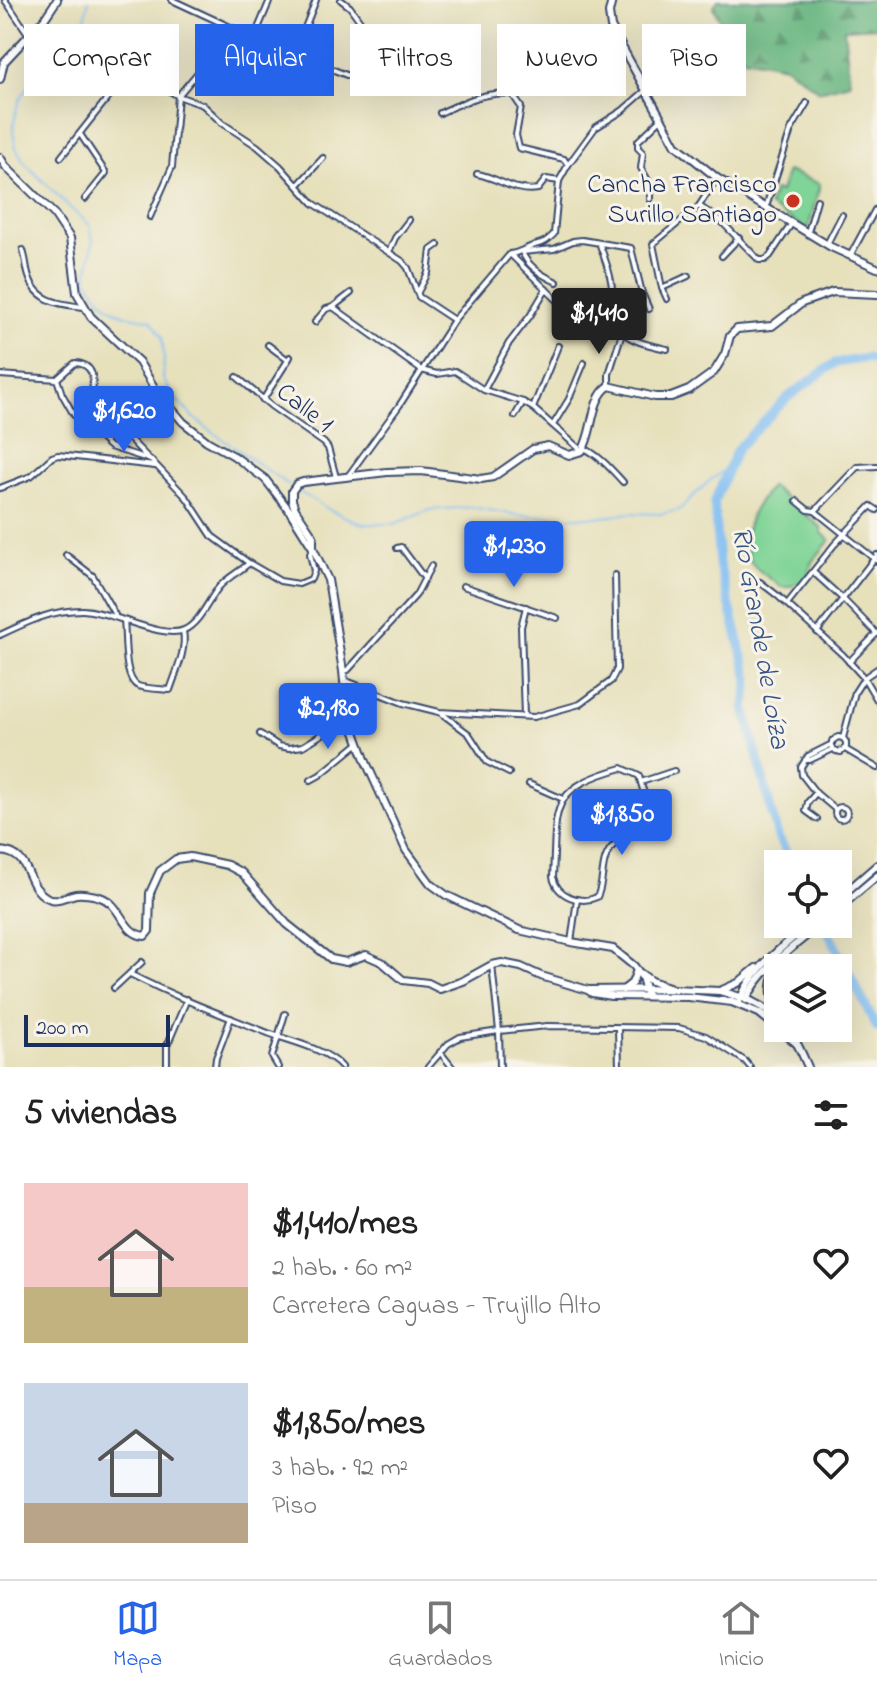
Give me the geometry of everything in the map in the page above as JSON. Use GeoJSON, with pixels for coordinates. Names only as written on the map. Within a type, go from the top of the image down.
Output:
{"type":"FeatureCollection","features":[{"type":"Feature","properties":{"kind":"street"},"geometry":{"type":"LineString","coordinates":[[5,0],[24,28]]}},
{"type":"Feature","properties":{"kind":"street"},"geometry":{"type":"LineString","coordinates":[[39,24],[57,0]]}},
{"type":"Feature","properties":{"kind":"street"},"geometry":{"type":"LineString","coordinates":[[172,0],[224,24]]}},
{"type":"Feature","properties":{"kind":"street"},"geometry":{"type":"LineString","coordinates":[[260,24],[269,0]]}},
{"type":"Feature","properties":{"kind":"street"},"geometry":{"type":"LineString","coordinates":[[306,24],[316,0]]}},
{"type":"Feature","properties":{"kind":"street"},"geometry":{"type":"LineString","coordinates":[[334,69],[359,80],[366,79],[385,61],[379,47],[350,7],[341,0]]}},
{"type":"Feature","properties":{"kind":"street"},"geometry":{"type":"LineString","coordinates":[[612,0],[609,13],[611,27],[642,85]]}},
{"type":"Feature","properties":{"kind":"street"},"geometry":{"type":"LineString","coordinates":[[0,79],[2,65],[24,41]]}},
{"type":"Feature","properties":{"kind":"street"},"geometry":{"type":"LineString","coordinates":[[179,95],[195,76]]}},
{"type":"Feature","properties":{"kind":"street"},"geometry":{"type":"LineString","coordinates":[[440,113],[478,96],[512,94],[521,107],[516,135],[519,148],[564,159],[568,165]]}},
{"type":"Feature","properties":{"kind":"street"},"geometry":{"type":"LineString","coordinates":[[522,252],[544,243],[554,234],[559,181],[595,128],[642,94]]}},
{"type":"Feature","properties":{"kind":"street"},"geometry":{"type":"LineString","coordinates":[[61,157],[110,96]]}},
{"type":"Feature","properties":{"kind":"street"},"geometry":{"type":"LineString","coordinates":[[150,217],[172,167],[178,96],[203,105],[280,166],[313,203],[402,261],[408,268],[419,297],[454,320]]}},
{"type":"Feature","properties":{"kind":"street"},"geometry":{"type":"LineString","coordinates":[[648,96],[676,145],[717,178],[827,244],[877,268]]}},
{"type":"Feature","properties":{"kind":"street"},"geometry":{"type":"LineString","coordinates":[[766,207],[791,130],[807,103]]}},
{"type":"Feature","properties":{"kind":"street"},"geometry":{"type":"LineString","coordinates":[[650,199],[650,184],[641,168],[643,153],[638,148],[638,141],[661,119]]}},
{"type":"Feature","properties":{"kind":"street"},"geometry":{"type":"LineString","coordinates":[[80,134],[106,173],[85,199]]}},
{"type":"Feature","properties":{"kind":"street"},"geometry":{"type":"LineString","coordinates":[[0,157],[6,167],[54,214],[70,238],[77,293],[91,317],[139,362],[155,389],[183,422],[265,479],[313,548],[328,580],[344,680],[359,743],[406,850],[431,884],[446,895],[519,930],[613,949],[637,970],[646,992]]}},
{"type":"Feature","properties":{"kind":"street"},"geometry":{"type":"LineString","coordinates":[[298,185],[323,158]]}},
{"type":"Feature","properties":{"kind":"street"},"geometry":{"type":"LineString","coordinates":[[477,174],[527,191],[538,189],[546,179],[559,181]]}},
{"type":"Feature","properties":{"kind":"street"},"geometry":{"type":"LineString","coordinates":[[667,299],[653,244],[699,206],[717,178]]}},
{"type":"Feature","properties":{"kind":"street"},"geometry":{"type":"LineString","coordinates":[[808,232],[817,200]]}},
{"type":"Feature","properties":{"kind":"street"},"geometry":{"type":"LineString","coordinates":[[699,206],[720,220],[759,260],[770,256],[792,223]]}},
{"type":"Feature","properties":{"kind":"street"},"geometry":{"type":"LineString","coordinates":[[850,256],[875,210]]}},
{"type":"Feature","properties":{"kind":"street"},"geometry":{"type":"LineString","coordinates":[[827,244],[842,215]]}},
{"type":"Feature","properties":{"kind":"street"},"geometry":{"type":"LineString","coordinates":[[389,252],[409,220]]}},
{"type":"Feature","properties":{"kind":"street"},"geometry":{"type":"LineString","coordinates":[[722,256],[739,238]]}},
{"type":"Feature","properties":{"kind":"street"},"geometry":{"type":"LineString","coordinates":[[348,476],[399,406],[454,320],[510,254],[554,249],[582,240],[631,248],[649,309]]}},
{"type":"Feature","properties":{"kind":"street"},"geometry":{"type":"LineString","coordinates":[[418,293],[428,273],[431,250],[438,245]]}},
{"type":"Feature","properties":{"kind":"street"},"geometry":{"type":"LineString","coordinates":[[600,245],[612,285],[613,315],[619,330],[642,344],[667,349]]}},
{"type":"Feature","properties":{"kind":"street"},"geometry":{"type":"LineString","coordinates":[[23,250],[27,272],[41,295],[51,302],[84,307]]}},
{"type":"Feature","properties":{"kind":"street"},"geometry":{"type":"LineString","coordinates":[[522,252],[533,268],[557,282]]}},
{"type":"Feature","properties":{"kind":"street"},"geometry":{"type":"LineString","coordinates":[[510,254],[558,301]]}},
{"type":"Feature","properties":{"kind":"street"},"geometry":{"type":"LineString","coordinates":[[662,288],[688,276]]}},
{"type":"Feature","properties":{"kind":"street"},"geometry":{"type":"LineString","coordinates":[[484,390],[509,343],[546,289]]}},
{"type":"Feature","properties":{"kind":"street"},"geometry":{"type":"LineString","coordinates":[[609,386],[655,397],[671,397],[689,390],[714,372],[725,354],[730,336],[737,329],[772,326],[802,303],[833,292],[877,294]]}},
{"type":"Feature","properties":{"kind":"street"},"geometry":{"type":"LineString","coordinates":[[315,322],[326,309],[351,293]]}},
{"type":"Feature","properties":{"kind":"street"},"geometry":{"type":"LineString","coordinates":[[333,307],[421,370],[437,374],[455,371],[484,390],[533,408],[583,449],[607,464],[623,482]]}},
{"type":"Feature","properties":{"kind":"street"},"geometry":{"type":"LineString","coordinates":[[609,386],[609,374],[622,333]]}},
{"type":"Feature","properties":{"kind":"street"},"geometry":{"type":"LineString","coordinates":[[263,400],[289,358],[268,345]]}},
{"type":"Feature","properties":{"kind":"street"},"geometry":{"type":"LineString","coordinates":[[533,408],[558,346]]}},
{"type":"Feature","properties":{"kind":"street"},"geometry":{"type":"LineString","coordinates":[[0,375],[57,379],[75,363],[84,364],[94,379],[92,394]]}},
{"type":"Feature","properties":{"kind":"street"},"geometry":{"type":"LineString","coordinates":[[553,425],[575,388],[584,363]]}},
{"type":"Feature","properties":{"kind":"street","name":"Calle 1"},"geometry":{"type":"LineString","coordinates":[[237,377],[263,400],[324,443],[336,477]]}},
{"type":"Feature","properties":{"kind":"street"},"geometry":{"type":"LineString","coordinates":[[57,379],[74,415],[96,436],[121,452],[151,460]]}},
{"type":"Feature","properties":{"kind":"street"},"geometry":{"type":"LineString","coordinates":[[118,427],[187,498],[212,536],[280,581],[299,584],[311,579],[314,571],[310,554],[313,536],[292,500],[292,491],[297,484],[336,477],[421,471],[481,479],[493,477],[533,449],[548,446],[569,455],[583,449],[591,433],[598,397],[609,386]]}},
{"type":"Feature","properties":{"kind":"street"},"geometry":{"type":"LineString","coordinates":[[515,416],[523,402]]}},
{"type":"Feature","properties":{"kind":"street"},"geometry":{"type":"LineString","coordinates":[[0,488],[31,476],[58,455],[155,466]]}},
{"type":"Feature","properties":{"kind":"street"},"geometry":{"type":"LineString","coordinates":[[815,511],[857,467],[877,466]]}},
{"type":"Feature","properties":{"kind":"street"},"geometry":{"type":"LineString","coordinates":[[797,501],[808,510],[815,511],[876,558],[817,632]]}},
{"type":"Feature","properties":{"kind":"street"},"geometry":{"type":"LineString","coordinates":[[787,604],[844,534],[871,506],[877,510]]}},
{"type":"Feature","properties":{"kind":"street"},"geometry":{"type":"LineString","coordinates":[[397,548],[401,547],[425,579]]}},
{"type":"Feature","properties":{"kind":"street"},"geometry":{"type":"LineString","coordinates":[[66,555],[93,576],[117,617]]}},
{"type":"Feature","properties":{"kind":"street"},"geometry":{"type":"LineString","coordinates":[[0,635],[43,615],[82,610],[104,612],[139,625],[183,631],[194,622],[223,583],[249,563]]}},
{"type":"Feature","properties":{"kind":"street"},"geometry":{"type":"LineString","coordinates":[[343,671],[348,670],[416,595],[431,566]]}},
{"type":"Feature","properties":{"kind":"street"},"geometry":{"type":"LineString","coordinates":[[813,572],[877,633],[849,662]]}},
{"type":"Feature","properties":{"kind":"street"},"geometry":{"type":"LineString","coordinates":[[344,680],[403,703],[439,712],[534,717],[580,704],[611,681],[617,669],[615,575]]}},
{"type":"Feature","properties":{"kind":"street"},"geometry":{"type":"LineString","coordinates":[[760,582],[849,662],[864,678],[877,700]]}},
{"type":"Feature","properties":{"kind":"street"},"geometry":{"type":"LineString","coordinates":[[463,586],[557,618]]}},
{"type":"Feature","properties":{"kind":"street"},"geometry":{"type":"LineString","coordinates":[[524,716],[521,627],[526,607]]}},
{"type":"Feature","properties":{"kind":"street"},"geometry":{"type":"LineString","coordinates":[[124,620],[127,672],[130,680],[139,686],[170,690],[184,644],[183,631]]}},
{"type":"Feature","properties":{"kind":"street"},"geometry":{"type":"LineString","coordinates":[[845,749],[847,745],[843,738],[855,692],[864,678],[877,669]]}},
{"type":"Feature","properties":{"kind":"street"},"geometry":{"type":"LineString","coordinates":[[439,712],[469,734],[487,762],[509,773]]}},
{"type":"Feature","properties":{"kind":"street"},"geometry":{"type":"LineString","coordinates":[[260,734],[279,746],[289,748],[303,746],[334,727],[353,723]]}},
{"type":"Feature","properties":{"kind":"street"},"geometry":{"type":"LineString","coordinates":[[835,809],[816,793],[802,775],[801,767],[808,756],[832,746],[836,737],[843,738]]}},
{"type":"Feature","properties":{"kind":"street"},"geometry":{"type":"LineString","coordinates":[[311,780],[359,743]]}},
{"type":"Feature","properties":{"kind":"street"},"geometry":{"type":"LineString","coordinates":[[832,746],[838,752],[845,749]]}},
{"type":"Feature","properties":{"kind":"street"},"geometry":{"type":"LineString","coordinates":[[845,749],[877,768]]}},
{"type":"Feature","properties":{"kind":"street"},"geometry":{"type":"LineString","coordinates":[[622,768],[639,776],[641,782],[651,818],[650,826],[613,845],[603,865],[597,897],[577,899],[559,891],[553,877],[555,822],[563,799],[584,782],[622,768]]}},
{"type":"Feature","properties":{"kind":"street"},"geometry":{"type":"LineString","coordinates":[[641,782],[674,771]]}},
{"type":"Feature","properties":{"kind":"street"},"geometry":{"type":"LineString","coordinates":[[529,784],[563,799]]}},
{"type":"Feature","properties":{"kind":"street"},"geometry":{"type":"LineString","coordinates":[[816,793],[808,802],[806,811],[817,819]]}},
{"type":"Feature","properties":{"kind":"street"},"geometry":{"type":"LineString","coordinates":[[0,851],[21,858],[33,883],[45,897],[59,900],[78,894],[101,897],[111,903],[133,934],[141,937],[149,931],[150,893],[160,871],[176,859],[190,857],[227,865],[242,873],[287,924],[331,959],[346,962],[366,955],[382,962],[403,980],[428,983],[440,989],[502,963],[592,993],[611,996],[673,989],[720,991],[764,1008]]}},
{"type":"Feature","properties":{"kind":"street"},"geometry":{"type":"LineString","coordinates":[[852,889],[876,871]]}},
{"type":"Feature","properties":{"kind":"street"},"geometry":{"type":"LineString","coordinates":[[852,895],[876,871]]}},
{"type":"Feature","properties":{"kind":"street"},"geometry":{"type":"LineString","coordinates":[[571,942],[577,899]]}},
{"type":"Feature","properties":{"kind":"street"},"geometry":{"type":"LineString","coordinates":[[743,1001],[796,938]]}},
{"type":"Feature","properties":{"kind":"street"},"geometry":{"type":"LineString","coordinates":[[778,954],[802,938]]}},
{"type":"Feature","properties":{"kind":"street"},"geometry":{"type":"LineString","coordinates":[[114,988],[142,962]]}},
{"type":"Feature","properties":{"kind":"street"},"geometry":{"type":"LineString","coordinates":[[720,991],[738,983],[764,963]]}},
{"type":"Feature","properties":{"kind":"street"},"geometry":{"type":"LineString","coordinates":[[743,1001],[750,981],[764,964]]}},
{"type":"Feature","properties":{"kind":"street"},"geometry":{"type":"LineString","coordinates":[[492,965],[500,1067]]}},
{"type":"Feature","properties":{"kind":"street"},"geometry":{"type":"LineString","coordinates":[[637,970],[651,981],[673,989]]}},
{"type":"Feature","properties":{"kind":"street"},"geometry":{"type":"LineString","coordinates":[[623,990],[632,983],[637,970]]}},
{"type":"Feature","properties":{"kind":"street"},"geometry":{"type":"LineString","coordinates":[[130,974],[319,1052],[342,1067]]}},
{"type":"Feature","properties":{"kind":"street"},"geometry":{"type":"LineString","coordinates":[[588,990],[623,990],[743,1001],[796,1043],[808,1067]]}},
{"type":"Feature","properties":{"kind":"street"},"geometry":{"type":"LineString","coordinates":[[167,1067],[167,1046],[187,999]]}},
{"type":"Feature","properties":{"kind":"street"},"geometry":{"type":"LineString","coordinates":[[278,1067],[272,1057],[285,1014]]}},
{"type":"Feature","properties":{"kind":"street"},"geometry":{"type":"LineString","coordinates":[[215,1067],[231,1018]]}},
{"type":"Feature","properties":{"kind":"street"},"geometry":{"type":"LineString","coordinates":[[428,1067],[448,1044],[460,1037],[547,1026],[679,1028],[706,1036],[750,1067]]}},
{"type":"Feature","properties":{"kind":"street"},"geometry":{"type":"LineString","coordinates":[[618,1028],[619,1067]]}},
{"type":"Feature","properties":{"kind":"street"},"geometry":{"type":"LineString","coordinates":[[440,1052],[452,1067]]}},
{"type":"Feature","properties":{"kind":"green space"},"geometry":{"type":"Polygon","coordinates":[[[718,0],[877,0],[877,27],[844,29],[850,83],[819,91],[785,66],[746,58],[746,24],[722,24],[713,7],[718,0]]]}},
{"type":"Feature","properties":{"kind":"green space"},"geometry":{"type":"Polygon","coordinates":[[[787,171],[820,184],[808,230],[769,206],[774,190],[780,192],[787,171]]]}},
{"type":"Feature","properties":{"kind":"green space"},"geometry":{"type":"Polygon","coordinates":[[[771,486],[821,527],[822,533],[830,540],[811,563],[810,572],[800,585],[781,587],[757,569],[748,555],[746,535],[749,520],[771,486]]]}},
{"type":"Feature","properties":{"kind":"waterway"},"geometry":{"type":"LineString","coordinates":[[89,0],[82,38],[74,57],[57,60],[42,68],[21,97],[13,131],[16,148],[25,163],[90,225],[93,241],[87,279],[97,294],[115,310],[152,321],[162,337],[163,379],[174,397],[211,431],[290,486]]}},
{"type":"Feature","properties":{"kind":"waterway","name":"Río Grande de Loíza"},"geometry":{"type":"LineString","coordinates":[[785,850],[778,837],[745,708],[749,680],[719,564],[714,502],[737,449],[788,397],[835,363],[867,358],[877,362]]}},
{"type":"Feature","properties":{"kind":"waterway"},"geometry":{"type":"LineString","coordinates":[[298,491],[362,524],[394,524],[430,510],[471,507],[517,515],[568,517],[660,514],[679,510],[730,466]]}},
{"type":"Feature","properties":{"kind":"waterway","name":"Río Grande de Loíza"},"geometry":{"type":"LineString","coordinates":[[831,938],[877,1028]]}},
{"type":"Feature","properties":{"kind":"place","name":"Cancha Francisco Surillo Santiago"},"geometry":{"type":"Point","coordinates":[793,201]}}]}
